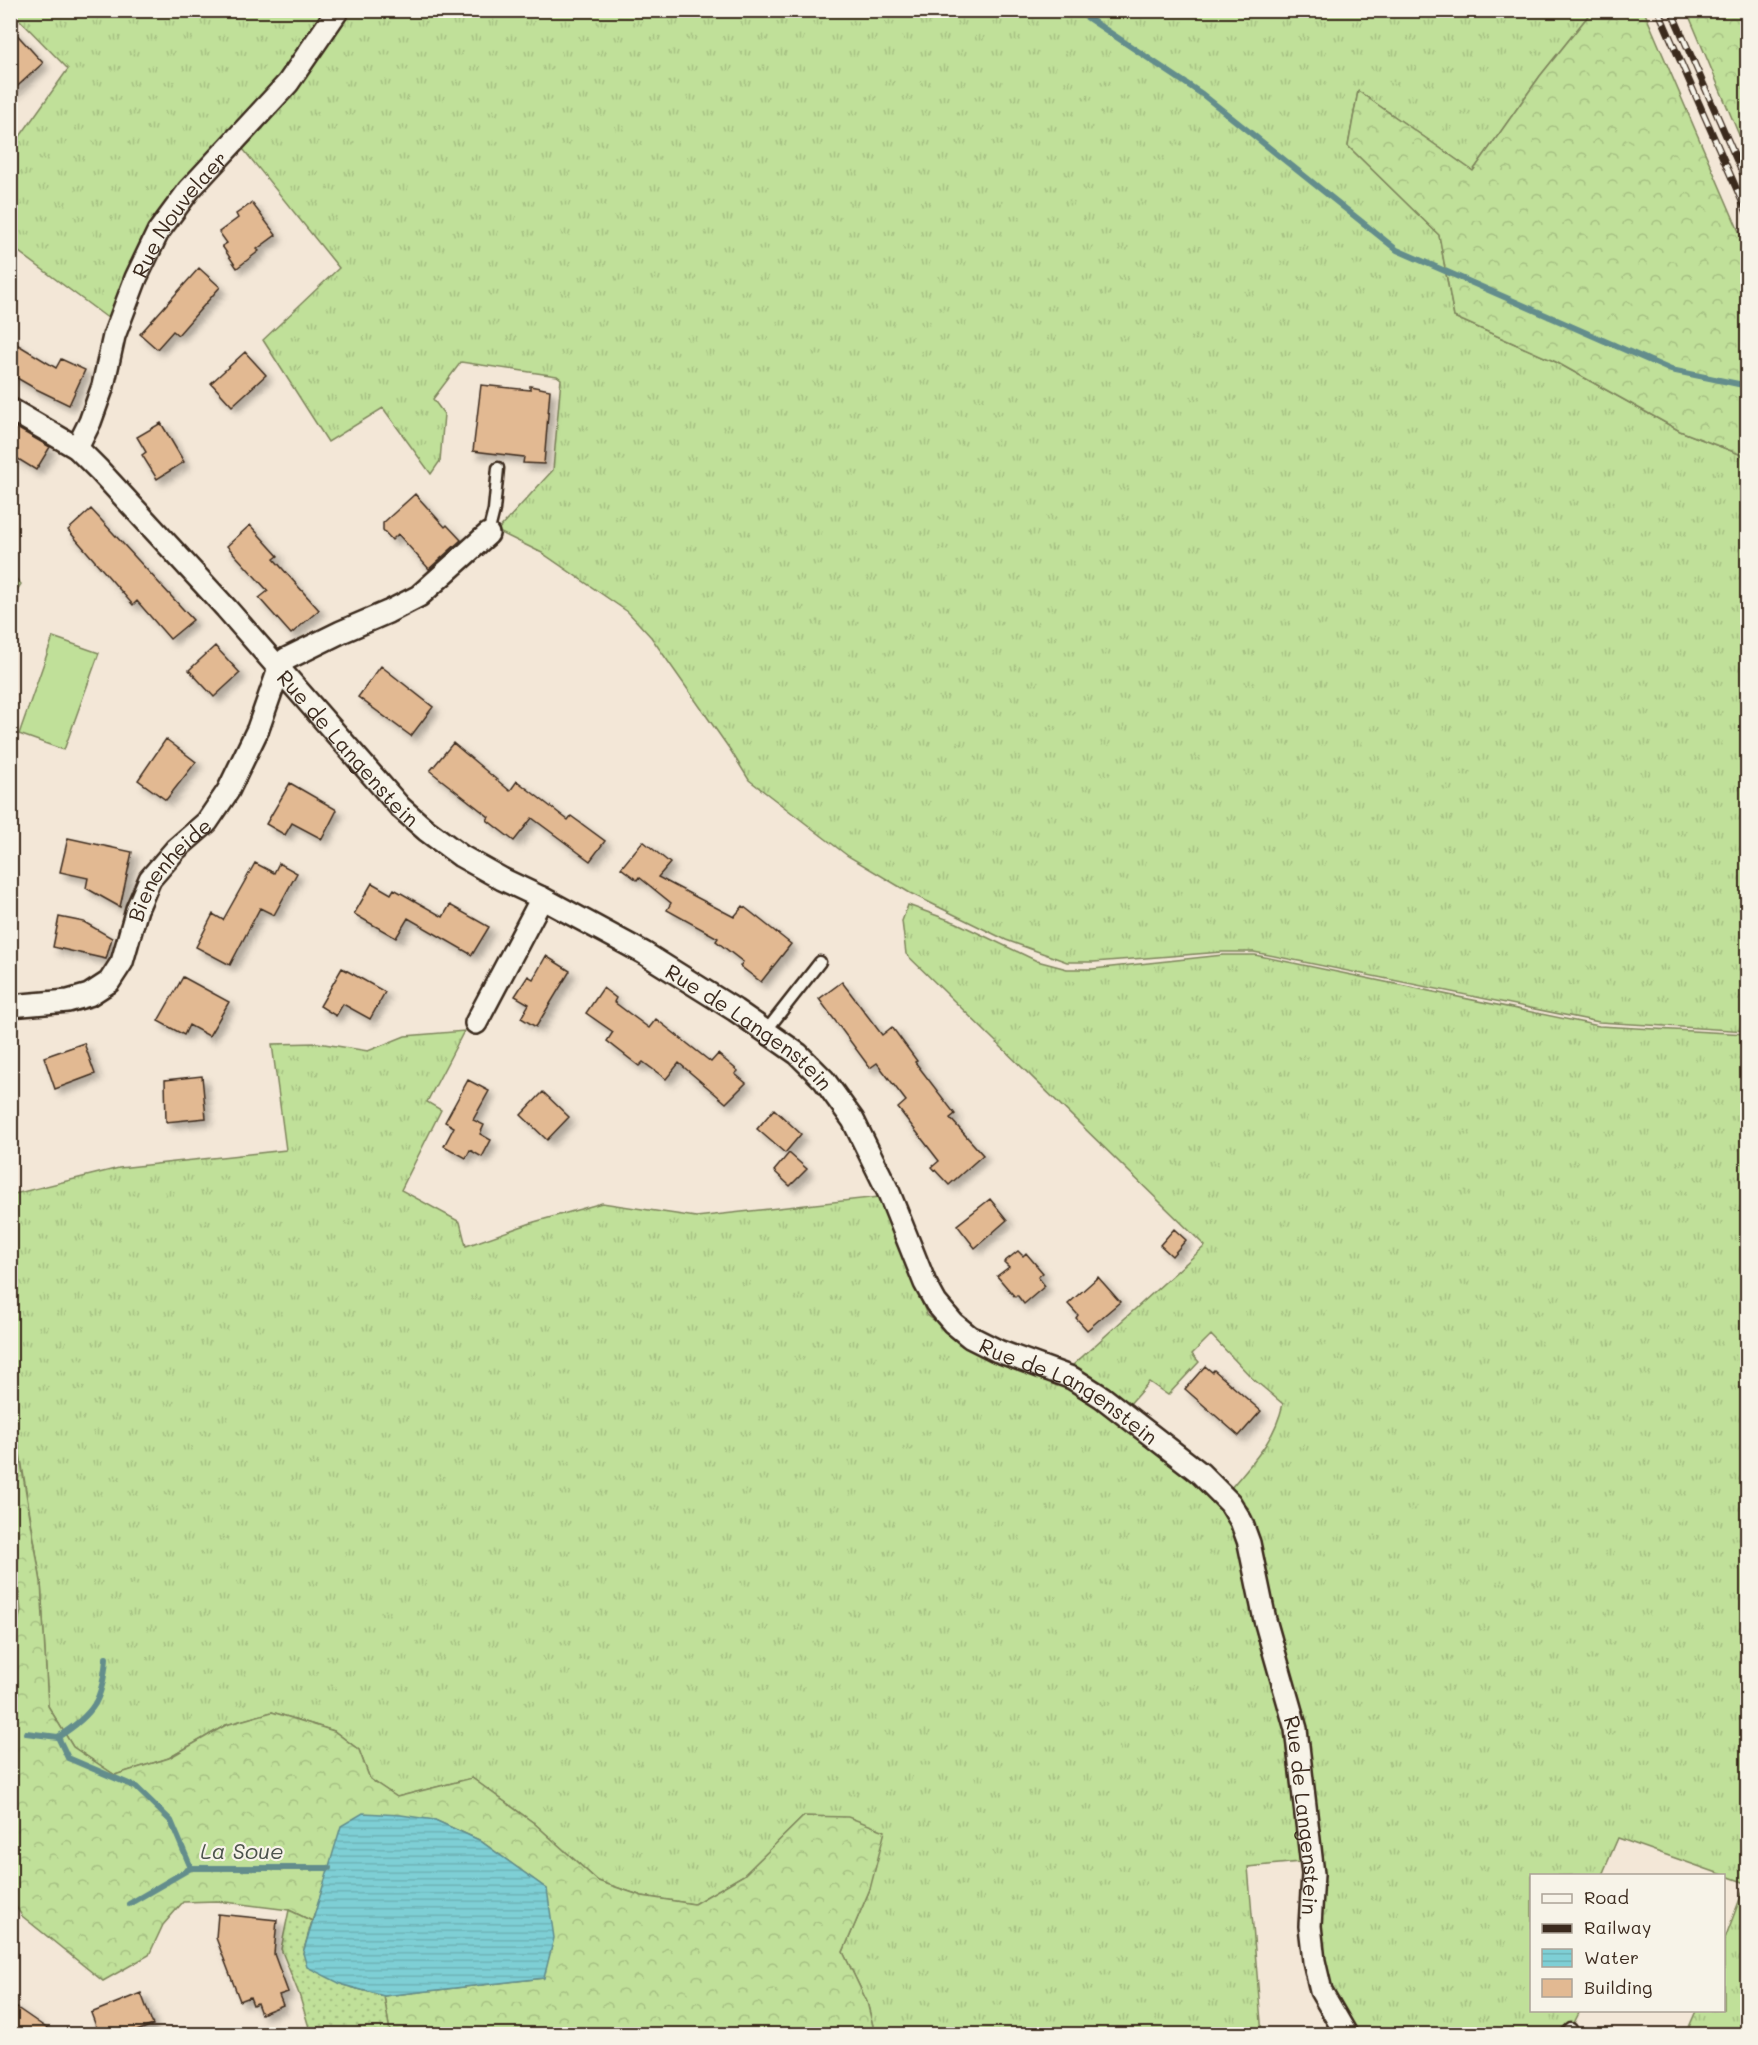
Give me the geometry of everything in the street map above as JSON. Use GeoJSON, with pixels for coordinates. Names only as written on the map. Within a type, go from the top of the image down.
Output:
{"type":"FeatureCollection","features":[{"type":"Feature","properties":{"kind":"street","name":"Rue Nouvelaer"},"geometry":{"type":"LineString","coordinates":[[76,448],[90,422],[103,386],[114,336],[136,278],[158,232],[189,190],[288,83],[338,10]]}},
{"type":"Feature","properties":{"kind":"street"},"geometry":{"type":"LineString","coordinates":[[10,409],[76,448],[226,608],[279,669]]}},
{"type":"Feature","properties":{"kind":"street","name":"Rue de Langenstein"},"geometry":{"type":"LineString","coordinates":[[488,534],[419,596],[303,650],[286,659],[279,669],[400,807],[426,830],[461,856],[644,953],[766,1031],[805,1060],[824,1080],[848,1113],[889,1192],[925,1283],[936,1303],[952,1323],[970,1337],[998,1351],[1072,1377],[1102,1397],[1200,1473],[1230,1503],[1241,1521],[1249,1544],[1271,1643],[1296,1729],[1313,1874],[1310,1926],[1314,1961],[1322,1991],[1346,2034]]}},
{"type":"Feature","properties":{"kind":"street","name":"Bienenheide"},"geometry":{"type":"LineString","coordinates":[[10,1006],[68,1001],[89,995],[109,982],[122,962],[137,909],[150,879],[176,849],[207,822],[228,791],[258,729],[279,669]]}},
{"type":"Feature","properties":{"kind":"street"},"geometry":{"type":"LineString","coordinates":[[476,1023],[542,898]]}},
{"type":"Feature","properties":{"kind":"lane"},"geometry":{"type":"LineString","coordinates":[[488,534],[494,510],[498,468]]}},
{"type":"Feature","properties":{"kind":"lane"},"geometry":{"type":"LineString","coordinates":[[766,1031],[820,962]]}},
{"type":"Feature","properties":{"kind":"green space"},"geometry":{"type":"Polygon","coordinates":[[[11,11],[330,11],[301,54],[187,182],[109,319],[11,246],[11,149],[68,69],[11,11]]]}},
{"type":"Feature","properties":{"kind":"green space"},"geometry":{"type":"Polygon","coordinates":[[[345,11],[1586,11],[1588,16],[1540,76],[1473,171],[1358,91],[1348,146],[1439,235],[1454,317],[1556,362],[1680,431],[1747,457],[1747,1031],[1599,1022],[1254,952],[1067,962],[1006,940],[910,893],[848,856],[749,780],[651,637],[628,612],[542,553],[497,531],[553,470],[561,379],[557,376],[461,362],[433,399],[444,414],[440,461],[431,474],[383,408],[328,442],[263,340],[339,268],[239,144],[345,11]]]}},
{"type":"Feature","properties":{"kind":"green space"},"geometry":{"type":"Polygon","coordinates":[[[1586,11],[1644,11],[1747,250],[1747,457],[1680,431],[1556,362],[1454,317],[1439,235],[1348,146],[1358,91],[1473,171],[1540,76],[1588,16],[1586,11]]]}},
{"type":"Feature","properties":{"kind":"green space"},"geometry":{"type":"Polygon","coordinates":[[[1687,11],[1747,11],[1747,154],[1687,11]]]}},
{"type":"Feature","properties":{"kind":"green space"},"geometry":{"type":"Polygon","coordinates":[[[10,572],[21,584],[11,599],[10,599],[10,572]]]}},
{"type":"Feature","properties":{"kind":"green space"},"geometry":{"type":"Polygon","coordinates":[[[53,637],[99,653],[64,750],[19,734],[53,637]]]}},
{"type":"Feature","properties":{"kind":"green space"},"geometry":{"type":"Polygon","coordinates":[[[908,905],[957,923],[1037,961],[1067,969],[1093,969],[1223,955],[1255,955],[1599,1026],[1747,1034],[1747,2034],[1686,2034],[1696,2012],[1725,2012],[1725,1938],[1746,1883],[1618,1838],[1602,1874],[1530,1874],[1530,2012],[1580,2012],[1571,2029],[1563,2034],[1360,2034],[1342,2013],[1324,1969],[1273,1618],[1254,1524],[1249,1509],[1230,1489],[1269,1440],[1283,1404],[1252,1378],[1211,1335],[1192,1354],[1199,1362],[1168,1395],[1149,1382],[1128,1406],[1072,1366],[1205,1246],[906,954],[902,921],[908,905]]]}},
{"type":"Feature","properties":{"kind":"green space"},"geometry":{"type":"Polygon","coordinates":[[[464,1031],[427,1102],[441,1110],[401,1190],[460,1222],[466,1246],[534,1222],[602,1203],[696,1217],[879,1197],[927,1315],[960,1339],[1078,1389],[1221,1499],[1246,1554],[1256,1632],[1283,1722],[1300,1862],[1248,1867],[1262,2034],[875,2034],[867,2002],[843,1952],[870,1889],[804,1816],[744,1875],[694,1904],[642,1896],[598,1881],[534,1823],[472,1778],[397,1797],[370,1779],[359,1750],[334,1731],[272,1712],[226,1725],[169,1758],[115,1775],[73,1747],[48,1706],[41,1582],[11,1398],[10,1195],[119,1168],[286,1150],[272,1044],[318,1043],[368,1051],[405,1036],[464,1031]]]}},
{"type":"Feature","properties":{"kind":"green space"},"geometry":{"type":"Polygon","coordinates":[[[10,1398],[41,1582],[48,1706],[73,1747],[115,1775],[169,1758],[226,1725],[272,1712],[334,1731],[359,1750],[370,1779],[397,1797],[472,1778],[534,1823],[598,1881],[642,1896],[694,1904],[744,1875],[804,1816],[848,1817],[885,1831],[870,1889],[843,1952],[867,2002],[875,2034],[536,2034],[535,2031],[507,2034],[392,2034],[384,1996],[543,1978],[547,1889],[479,1840],[435,1820],[321,1896],[312,1921],[289,1910],[217,1901],[183,1902],[163,1925],[149,1955],[103,1981],[22,1916],[11,1899],[10,1649],[21,1611],[16,1568],[17,1547],[11,1529],[10,1398]]]}},
{"type":"Feature","properties":{"kind":"green space"},"geometry":{"type":"Polygon","coordinates":[[[10,1529],[17,1547],[16,1568],[11,1559],[10,1529]]]}},
{"type":"Feature","properties":{"kind":"green space"},"geometry":{"type":"Polygon","coordinates":[[[289,1910],[312,1921],[303,1953],[343,1985],[384,1996],[392,2034],[311,2034],[299,1994],[281,1949],[289,1910]]]}},
{"type":"Feature","properties":{"kind":"water"},"geometry":{"type":"Polygon","coordinates":[[[363,1813],[435,1820],[479,1840],[547,1889],[554,1938],[544,1978],[384,1996],[343,1985],[307,1967],[303,1953],[341,1826],[363,1813]]]}},
{"type":"Feature","properties":{"kind":"building"},"geometry":{"type":"Polygon","coordinates":[[[10,27],[43,63],[10,93],[10,27]]]}},
{"type":"Feature","properties":{"kind":"building"},"geometry":{"type":"Polygon","coordinates":[[[252,203],[276,235],[237,268],[222,246],[227,243],[219,232],[238,218],[236,214],[252,203]]]}},
{"type":"Feature","properties":{"kind":"building"},"geometry":{"type":"Polygon","coordinates":[[[199,268],[220,287],[178,335],[173,331],[157,349],[140,334],[199,268]]]}},
{"type":"Feature","properties":{"kind":"building"},"geometry":{"type":"Polygon","coordinates":[[[10,340],[56,368],[61,359],[85,370],[69,405],[10,374],[10,340]]]}},
{"type":"Feature","properties":{"kind":"building"},"geometry":{"type":"Polygon","coordinates":[[[245,352],[266,375],[232,406],[211,383],[245,352]]]}},
{"type":"Feature","properties":{"kind":"building"},"geometry":{"type":"Polygon","coordinates":[[[481,385],[530,390],[530,386],[550,390],[544,464],[523,463],[524,457],[473,451],[481,385]]]}},
{"type":"Feature","properties":{"kind":"building"},"geometry":{"type":"Polygon","coordinates":[[[161,423],[184,462],[157,479],[142,455],[146,452],[137,437],[161,423]]]}},
{"type":"Feature","properties":{"kind":"building"},"geometry":{"type":"Polygon","coordinates":[[[15,427],[50,447],[36,470],[10,454],[10,435],[15,427]]]}},
{"type":"Feature","properties":{"kind":"building"},"geometry":{"type":"Polygon","coordinates":[[[415,494],[445,527],[447,525],[461,540],[429,569],[398,534],[392,540],[383,530],[383,523],[415,494]]]}},
{"type":"Feature","properties":{"kind":"building"},"geometry":{"type":"Polygon","coordinates":[[[91,509],[193,620],[170,639],[137,601],[133,605],[68,530],[91,509]]]}},
{"type":"Feature","properties":{"kind":"building"},"geometry":{"type":"Polygon","coordinates":[[[250,525],[278,556],[274,559],[319,610],[291,634],[259,598],[268,591],[227,546],[250,525]]]}},
{"type":"Feature","properties":{"kind":"building"},"geometry":{"type":"Polygon","coordinates":[[[215,646],[240,673],[214,697],[189,670],[215,646]]]}},
{"type":"Feature","properties":{"kind":"building"},"geometry":{"type":"Polygon","coordinates":[[[381,666],[433,707],[411,736],[358,697],[381,666]]]}},
{"type":"Feature","properties":{"kind":"building"},"geometry":{"type":"Polygon","coordinates":[[[166,739],[196,762],[166,800],[138,780],[166,739]]]}},
{"type":"Feature","properties":{"kind":"building"},"geometry":{"type":"Polygon","coordinates":[[[453,743],[510,791],[517,781],[568,820],[571,816],[605,841],[590,861],[532,818],[514,841],[487,820],[489,817],[430,771],[453,743]]]}},
{"type":"Feature","properties":{"kind":"building"},"geometry":{"type":"Polygon","coordinates":[[[290,783],[337,810],[322,839],[292,823],[285,835],[266,824],[290,783]]]}},
{"type":"Feature","properties":{"kind":"building"},"geometry":{"type":"Polygon","coordinates":[[[68,838],[132,852],[120,907],[86,888],[88,878],[60,872],[68,838]]]}},
{"type":"Feature","properties":{"kind":"building"},"geometry":{"type":"Polygon","coordinates":[[[643,841],[670,863],[658,877],[734,917],[743,906],[791,944],[761,982],[740,966],[743,962],[716,941],[718,938],[667,910],[671,903],[639,877],[637,880],[621,868],[643,841]]]}},
{"type":"Feature","properties":{"kind":"building"},"geometry":{"type":"Polygon","coordinates":[[[255,863],[274,873],[279,863],[297,873],[274,915],[260,908],[230,965],[196,947],[213,914],[223,920],[255,863]]]}},
{"type":"Feature","properties":{"kind":"building"},"geometry":{"type":"Polygon","coordinates":[[[372,883],[391,894],[394,889],[443,917],[450,905],[489,927],[472,955],[408,918],[396,938],[354,914],[372,883]]]}},
{"type":"Feature","properties":{"kind":"building"},"geometry":{"type":"Polygon","coordinates":[[[59,917],[84,922],[112,938],[106,959],[53,947],[59,917]]]}},
{"type":"Feature","properties":{"kind":"building"},"geometry":{"type":"Polygon","coordinates":[[[546,956],[570,971],[536,1027],[521,1018],[529,1004],[515,996],[528,976],[533,979],[546,956]]]}},
{"type":"Feature","properties":{"kind":"building"},"geometry":{"type":"Polygon","coordinates":[[[342,968],[385,992],[370,1019],[343,1004],[336,1016],[320,1006],[342,968]]]}},
{"type":"Feature","properties":{"kind":"building"},"geometry":{"type":"Polygon","coordinates":[[[183,977],[229,1002],[209,1036],[189,1025],[184,1035],[158,1021],[183,977]]]}},
{"type":"Feature","properties":{"kind":"building"},"geometry":{"type":"Polygon","coordinates":[[[842,982],[882,1035],[892,1027],[917,1061],[915,1062],[955,1114],[950,1118],[983,1155],[949,1185],[932,1167],[939,1161],[898,1108],[906,1101],[877,1063],[870,1068],[819,999],[842,982]]]}},
{"type":"Feature","properties":{"kind":"building"},"geometry":{"type":"Polygon","coordinates":[[[603,988],[616,998],[614,1002],[649,1028],[656,1019],[711,1062],[718,1054],[738,1071],[735,1074],[746,1083],[726,1103],[679,1063],[666,1079],[643,1062],[639,1066],[607,1041],[613,1032],[586,1013],[603,988]]]}},
{"type":"Feature","properties":{"kind":"building"},"geometry":{"type":"Polygon","coordinates":[[[84,1043],[95,1074],[55,1089],[44,1057],[84,1043]]]}},
{"type":"Feature","properties":{"kind":"building"},"geometry":{"type":"Polygon","coordinates":[[[202,1076],[206,1118],[166,1122],[165,1080],[202,1076]]]}},
{"type":"Feature","properties":{"kind":"building"},"geometry":{"type":"Polygon","coordinates":[[[468,1080],[489,1091],[473,1120],[484,1125],[480,1134],[491,1140],[482,1157],[470,1150],[466,1158],[444,1146],[454,1127],[445,1122],[468,1080]]]}},
{"type":"Feature","properties":{"kind":"building"},"geometry":{"type":"Polygon","coordinates":[[[543,1092],[569,1117],[547,1140],[521,1115],[543,1092]]]}},
{"type":"Feature","properties":{"kind":"building"},"geometry":{"type":"Polygon","coordinates":[[[774,1109],[801,1134],[785,1153],[757,1129],[774,1109]]]}},
{"type":"Feature","properties":{"kind":"building"},"geometry":{"type":"Polygon","coordinates":[[[789,1153],[807,1169],[790,1186],[774,1171],[789,1153]]]}},
{"type":"Feature","properties":{"kind":"building"},"geometry":{"type":"Polygon","coordinates":[[[990,1199],[1007,1220],[975,1248],[957,1225],[990,1199]]]}},
{"type":"Feature","properties":{"kind":"building"},"geometry":{"type":"Polygon","coordinates":[[[1174,1229],[1186,1240],[1172,1256],[1160,1245],[1174,1229]]]}},
{"type":"Feature","properties":{"kind":"building"},"geometry":{"type":"Polygon","coordinates":[[[1018,1251],[1023,1256],[1026,1253],[1043,1273],[1038,1277],[1045,1286],[1024,1304],[997,1276],[1009,1267],[1004,1262],[1018,1251]]]}},
{"type":"Feature","properties":{"kind":"building"},"geometry":{"type":"Polygon","coordinates":[[[1098,1277],[1120,1302],[1087,1330],[1076,1318],[1078,1315],[1068,1304],[1098,1277]]]}},
{"type":"Feature","properties":{"kind":"building"},"geometry":{"type":"Polygon","coordinates":[[[1205,1366],[1212,1372],[1214,1370],[1261,1411],[1239,1436],[1185,1389],[1205,1366]]]}},
{"type":"Feature","properties":{"kind":"building"},"geometry":{"type":"Polygon","coordinates":[[[218,1914],[277,1920],[274,1954],[288,1992],[279,1995],[283,2005],[261,2014],[257,2003],[253,2005],[250,1997],[240,2001],[216,1938],[218,1914]]]}},
{"type":"Feature","properties":{"kind":"building"},"geometry":{"type":"Polygon","coordinates":[[[141,1993],[153,2025],[128,2034],[99,2034],[91,2013],[141,1993]]]}},
{"type":"Feature","properties":{"kind":"building"},"geometry":{"type":"Polygon","coordinates":[[[10,2003],[55,2034],[10,2034],[10,2003]]]}},
{"type":"Feature","properties":{"kind":"waterway"},"geometry":{"type":"LineString","coordinates":[[1076,10],[1202,94],[1397,250],[1671,370],[1748,386]]}},
{"type":"Feature","properties":{"kind":"waterway"},"geometry":{"type":"LineString","coordinates":[[58,1737],[80,1721],[94,1705],[102,1685],[106,1658]]}},
{"type":"Feature","properties":{"kind":"waterway"},"geometry":{"type":"LineString","coordinates":[[26,1733],[58,1737],[68,1758],[136,1787],[171,1821],[191,1868]]}},
{"type":"Feature","properties":{"kind":"waterway","name":"La Soue"},"geometry":{"type":"LineString","coordinates":[[129,1904],[191,1868],[329,1868]]}},
{"type":"Feature","properties":{"kind":"railway"},"geometry":{"type":"LineString","coordinates":[[1658,10],[1748,215]]}},
{"type":"Feature","properties":{"kind":"railway"},"geometry":{"type":"LineString","coordinates":[[1671,10],[1748,186]]}}]}
